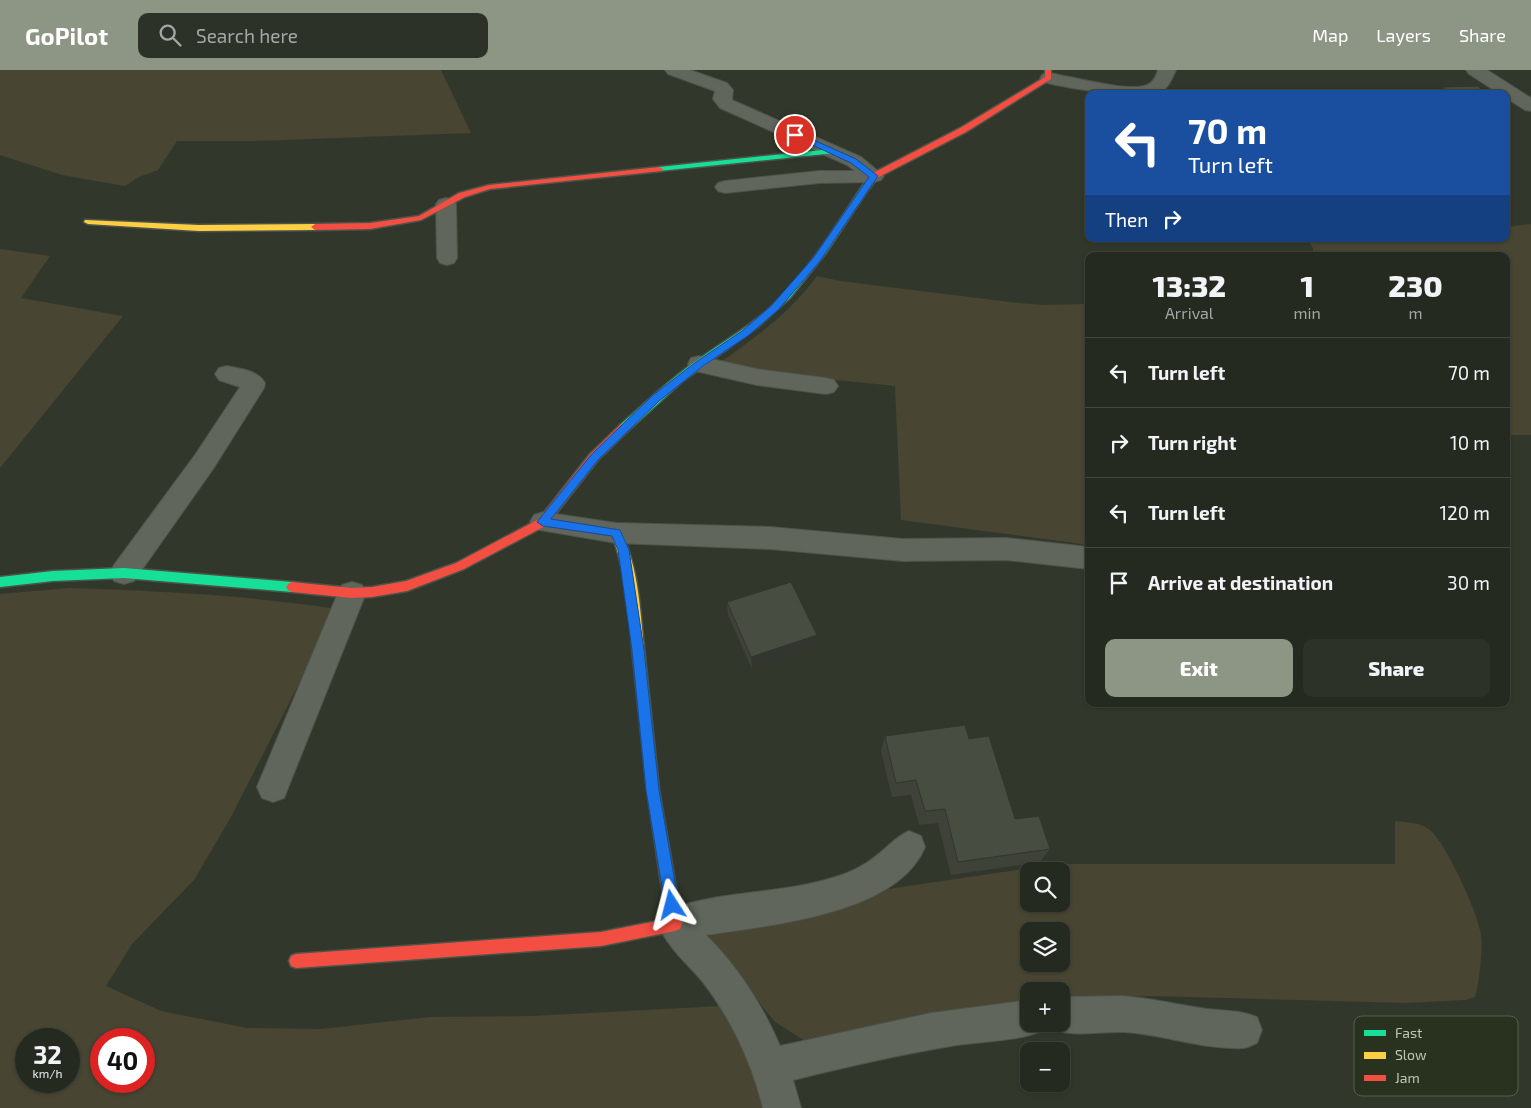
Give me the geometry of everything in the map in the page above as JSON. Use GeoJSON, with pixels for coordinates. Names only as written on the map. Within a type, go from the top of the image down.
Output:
{"type":"FeatureCollection","features":[{"type":"Feature","properties":{"kind":"street"},"geometry":{"type":"LineString","coordinates":[[674,70],[724,89],[722,99],[726,104],[854,161],[874,176]]}},
{"type":"Feature","properties":{"kind":"street"},"geometry":{"type":"LineString","coordinates":[[1148,90],[1156,88],[1165,78],[1166,70]]}},
{"type":"Feature","properties":{"kind":"street"},"geometry":{"type":"LineString","coordinates":[[1475,70],[1506,90]]}},
{"type":"Feature","properties":{"kind":"street"},"geometry":{"type":"LineString","coordinates":[[725,187],[819,177],[874,176],[963,130],[1048,74],[1123,90]]}},
{"type":"Feature","properties":{"kind":"street"},"geometry":{"type":"LineString","coordinates":[[1510,92],[1531,106]]}},
{"type":"Feature","properties":{"kind":"street"},"geometry":{"type":"LineString","coordinates":[[88,222],[199,228],[370,226],[421,218],[471,191],[508,184],[832,151]]}},
{"type":"Feature","properties":{"kind":"street"},"geometry":{"type":"LineString","coordinates":[[0,582],[54,576],[124,573],[352,593],[390,590],[440,575],[499,547],[543,522],[610,441],[655,398],[699,364],[753,327],[787,294],[817,259],[874,176]]}},
{"type":"Feature","properties":{"kind":"street"},"geometry":{"type":"LineString","coordinates":[[446,204],[447,258]]}},
{"type":"Feature","properties":{"kind":"street"},"geometry":{"type":"LineString","coordinates":[[699,364],[757,377],[826,386]]}},
{"type":"Feature","properties":{"kind":"street"},"geometry":{"type":"LineString","coordinates":[[124,573],[204,462],[252,388],[254,383],[250,379],[227,374]]}},
{"type":"Feature","properties":{"kind":"street"},"geometry":{"type":"LineString","coordinates":[[543,522],[616,533],[770,538],[903,550],[1006,549],[1085,558]]}},
{"type":"Feature","properties":{"kind":"street"},"geometry":{"type":"LineString","coordinates":[[616,533],[624,550],[628,571],[653,790],[675,924],[727,986],[759,1039],[770,1067],[782,1108]]}},
{"type":"Feature","properties":{"kind":"street"},"geometry":{"type":"LineString","coordinates":[[273,787],[352,593]]}},
{"type":"Feature","properties":{"kind":"street"},"geometry":{"type":"LineString","coordinates":[[296,962],[601,939],[643,932],[718,914],[780,908],[850,888],[876,876],[900,859],[909,847]]}},
{"type":"Feature","properties":{"kind":"street"},"geometry":{"type":"LineString","coordinates":[[1070,1016],[1122,1014],[1150,1016],[1207,1028],[1244,1030]]}},
{"type":"Feature","properties":{"kind":"street"},"geometry":{"type":"LineString","coordinates":[[770,1067],[862,1044],[959,1027],[1020,1019]]}},
{"type":"Feature","properties":{"kind":"shaded area"},"geometry":{"type":"Polygon","coordinates":[[[0,70],[441,70],[471,133],[257,141],[177,141],[158,170],[139,177],[125,186],[62,175],[0,155],[0,70]]]}},
{"type":"Feature","properties":{"kind":"shaded area"},"geometry":{"type":"Polygon","coordinates":[[[1531,224],[1531,435],[1510,435],[1510,252],[1313,252],[1309,242],[1510,242],[1510,227],[1531,224]]]}},
{"type":"Feature","properties":{"kind":"shaded area"},"geometry":{"type":"Polygon","coordinates":[[[0,249],[50,256],[21,298],[123,316],[0,468],[0,249]]]}},
{"type":"Feature","properties":{"kind":"shaded area"},"geometry":{"type":"Polygon","coordinates":[[[817,276],[840,281],[1019,303],[1043,305],[1085,304],[1085,544],[901,520],[895,386],[808,377],[721,362],[761,333],[796,302],[817,276]]]}},
{"type":"Feature","properties":{"kind":"shaded area"},"geometry":{"type":"Polygon","coordinates":[[[69,588],[203,594],[337,609],[231,817],[194,880],[132,944],[106,986],[161,1011],[247,1028],[321,1029],[429,1017],[532,1016],[721,1006],[743,1046],[765,1108],[0,1108],[0,594],[69,588]]]}},
{"type":"Feature","properties":{"kind":"shaded area"},"geometry":{"type":"Polygon","coordinates":[[[1395,821],[1426,827],[1440,842],[1455,868],[1479,925],[1481,949],[1475,997],[1465,1000],[1406,1003],[1150,996],[1070,1000],[1070,982],[1020,982],[1020,1005],[805,1041],[775,1022],[702,933],[823,913],[888,889],[1020,869],[1020,912],[1070,912],[1070,864],[1395,864],[1395,821]]]}},
{"type":"Feature","properties":{"kind":"building"},"geometry":{"type":"Polygon","coordinates":[[[1478,86],[1482,90],[1446,90],[1443,87],[1478,86]]]}},
{"type":"Feature","properties":{"kind":"building"},"geometry":{"type":"Polygon","coordinates":[[[791,582],[817,635],[751,657],[727,602],[791,582]]]}},
{"type":"Feature","properties":{"kind":"building"},"geometry":{"type":"Polygon","coordinates":[[[965,725],[969,739],[989,736],[1015,819],[1039,816],[1050,849],[958,862],[945,809],[925,811],[916,780],[896,783],[885,736],[965,725]]]}},
{"type":"Feature","properties":{"kind":"traffic: fast"},"geometry":{"type":"LineString","coordinates":[[659,169],[832,151]]}},
{"type":"Feature","properties":{"kind":"traffic: fast"},"geometry":{"type":"LineString","coordinates":[[624,428],[680,378],[738,338],[774,309],[799,282],[823,251],[866,187]]}},
{"type":"Feature","properties":{"kind":"traffic: fast"},"geometry":{"type":"LineString","coordinates":[[0,582],[53,576],[124,573],[292,587]]}},
{"type":"Feature","properties":{"kind":"traffic: fast"},"geometry":{"type":"LineString","coordinates":[[639,657],[653,790],[668,882]]}},
{"type":"Feature","properties":{"kind":"traffic: slow"},"geometry":{"type":"LineString","coordinates":[[88,222],[199,228],[315,227]]}},
{"type":"Feature","properties":{"kind":"traffic: slow"},"geometry":{"type":"LineString","coordinates":[[616,533],[622,547],[630,578],[639,657]]}},
{"type":"Feature","properties":{"kind":"traffic: jam"},"geometry":{"type":"LineString","coordinates":[[866,187],[874,176],[963,130],[1049,78],[1048,70]]}},
{"type":"Feature","properties":{"kind":"traffic: jam"},"geometry":{"type":"LineString","coordinates":[[315,227],[370,226],[421,218],[462,195],[489,187],[659,169]]}},
{"type":"Feature","properties":{"kind":"traffic: jam"},"geometry":{"type":"LineString","coordinates":[[292,587],[352,593],[372,592],[407,586],[460,566],[543,522],[594,457],[624,428]]}},
{"type":"Feature","properties":{"kind":"traffic: jam"},"geometry":{"type":"LineString","coordinates":[[296,961],[601,939],[675,924],[668,882]]}},
{"type":"Feature","properties":{"kind":"route"},"geometry":{"type":"LineString","coordinates":[[672,905],[644,724],[638,650],[624,550],[616,533],[543,522],[594,457],[655,398],[760,321],[800,281],[874,176],[866,168],[854,161],[795,135]]}}]}
